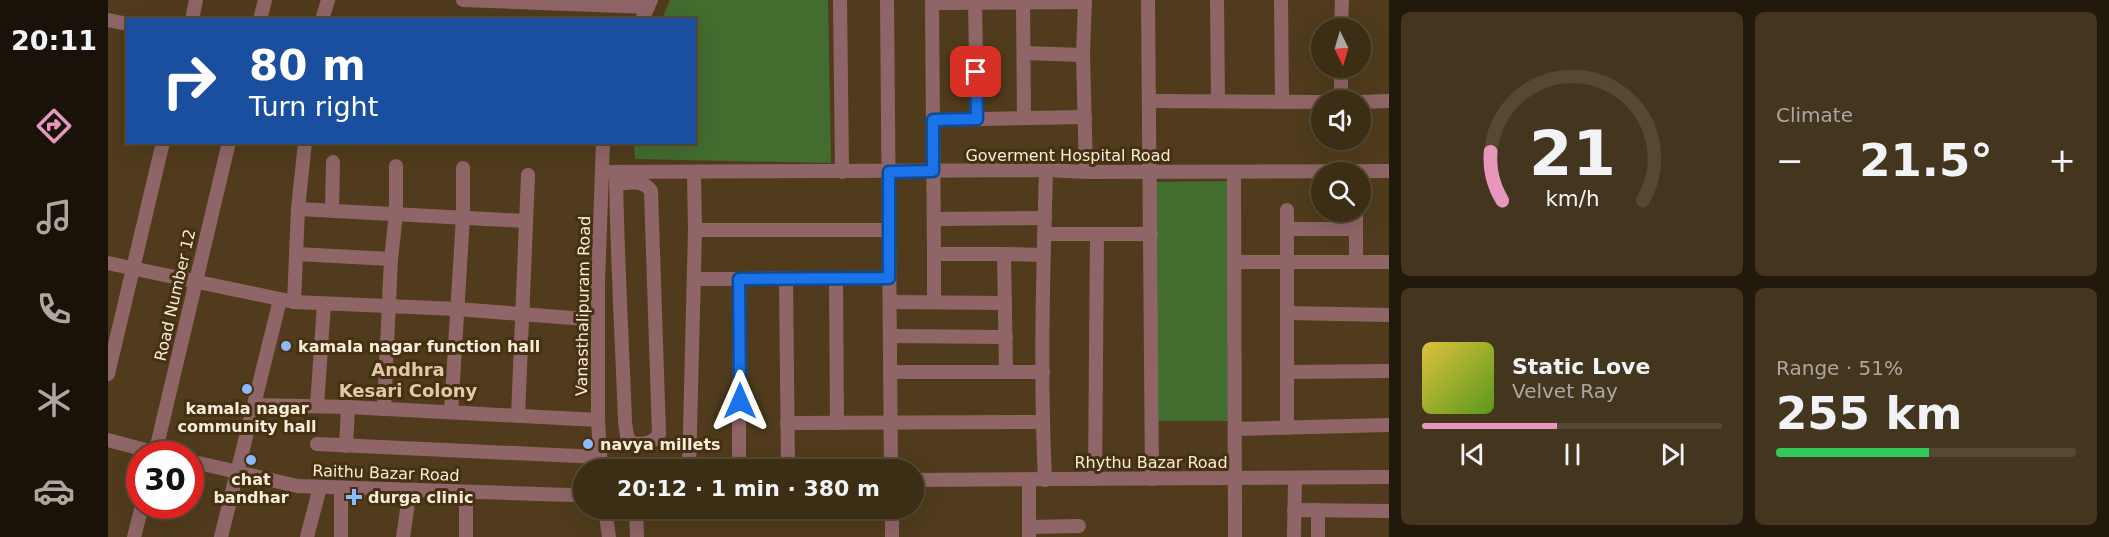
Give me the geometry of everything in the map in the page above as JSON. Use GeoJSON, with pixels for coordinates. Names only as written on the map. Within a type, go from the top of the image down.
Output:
{"type":"FeatureCollection","features":[{"type":"Feature","properties":{"kind":"street"},"geometry":{"type":"LineString","coordinates":[[192,18],[196,0]]}},
{"type":"Feature","properties":{"kind":"street"},"geometry":{"type":"LineString","coordinates":[[260,18],[265,0]]}},
{"type":"Feature","properties":{"kind":"street"},"geometry":{"type":"LineString","coordinates":[[323,18],[328,0]]}},
{"type":"Feature","properties":{"kind":"street"},"geometry":{"type":"LineString","coordinates":[[463,0],[647,9]]}},
{"type":"Feature","properties":{"kind":"street"},"geometry":{"type":"LineString","coordinates":[[840,0],[842,172]]}},
{"type":"Feature","properties":{"kind":"street"},"geometry":{"type":"LineString","coordinates":[[887,0],[891,459]]}},
{"type":"Feature","properties":{"kind":"street"},"geometry":{"type":"LineString","coordinates":[[1148,0],[1152,479]]}},
{"type":"Feature","properties":{"kind":"street"},"geometry":{"type":"LineString","coordinates":[[1217,0],[1218,101]]}},
{"type":"Feature","properties":{"kind":"street"},"geometry":{"type":"LineString","coordinates":[[1281,0],[1282,101]]}},
{"type":"Feature","properties":{"kind":"street"},"geometry":{"type":"LineString","coordinates":[[1341,18],[1342,0]]}},
{"type":"Feature","properties":{"kind":"street"},"geometry":{"type":"LineString","coordinates":[[934,302],[932,1],[1085,1],[1083,55],[1086,172]]}},
{"type":"Feature","properties":{"kind":"street"},"geometry":{"type":"LineString","coordinates":[[975,2],[977,119]]}},
{"type":"Feature","properties":{"kind":"street"},"geometry":{"type":"LineString","coordinates":[[1023,2],[1024,118]]}},
{"type":"Feature","properties":{"kind":"street"},"geometry":{"type":"LineString","coordinates":[[109,25],[126,24]]}},
{"type":"Feature","properties":{"kind":"street"},"geometry":{"type":"LineString","coordinates":[[1024,53],[1083,55]]}},
{"type":"Feature","properties":{"kind":"street"},"geometry":{"type":"LineString","coordinates":[[1150,101],[1311,102]]}},
{"type":"Feature","properties":{"kind":"street"},"geometry":{"type":"LineString","coordinates":[[1371,102],[1389,101]]}},
{"type":"Feature","properties":{"kind":"street"},"geometry":{"type":"LineString","coordinates":[[933,120],[1085,117]]}},
{"type":"Feature","properties":{"kind":"street"},"geometry":{"type":"LineString","coordinates":[[108,374],[163,144]]}},
{"type":"Feature","properties":{"kind":"street","name":"Road Number 12"},"geometry":{"type":"LineString","coordinates":[[160,441],[229,144]]}},
{"type":"Feature","properties":{"kind":"street"},"geometry":{"type":"LineString","coordinates":[[221,537],[255,405],[287,301],[296,254],[305,144]]}},
{"type":"Feature","properties":{"kind":"street","name":"Vanasthalipuram Road"},"geometry":{"type":"LineString","coordinates":[[600,459],[598,320],[612,176],[604,144]]}},
{"type":"Feature","properties":{"kind":"street"},"geometry":{"type":"LineString","coordinates":[[332,210],[333,162]]}},
{"type":"Feature","properties":{"kind":"street"},"geometry":{"type":"LineString","coordinates":[[384,409],[391,259],[396,214],[396,166]]}},
{"type":"Feature","properties":{"kind":"street"},"geometry":{"type":"LineString","coordinates":[[451,412],[463,217],[463,168]]}},
{"type":"Feature","properties":{"kind":"street"},"geometry":{"type":"LineString","coordinates":[[1045,480],[1042,422],[1046,170]]}},
{"type":"Feature","properties":{"kind":"street","name":"Goverment Hospital Road"},"geometry":{"type":"LineString","coordinates":[[612,176],[694,172],[1389,171]]}},
{"type":"Feature","properties":{"kind":"street"},"geometry":{"type":"LineString","coordinates":[[688,459],[695,230],[694,172]]}},
{"type":"Feature","properties":{"kind":"street"},"geometry":{"type":"LineString","coordinates":[[1234,172],[1235,537]]}},
{"type":"Feature","properties":{"kind":"street"},"geometry":{"type":"LineString","coordinates":[[518,416],[520,314],[528,175]]}},
{"type":"Feature","properties":{"kind":"street"},"geometry":{"type":"LineString","coordinates":[[612,176],[642,183],[651,191],[659,434],[654,440],[642,444],[634,444],[629,440],[625,422],[612,176]]}},
{"type":"Feature","properties":{"kind":"street"},"geometry":{"type":"LineString","coordinates":[[298,209],[525,221]]}},
{"type":"Feature","properties":{"kind":"street"},"geometry":{"type":"LineString","coordinates":[[1287,210],[1287,428]]}},
{"type":"Feature","properties":{"kind":"street"},"geometry":{"type":"LineString","coordinates":[[934,219],[1045,218]]}},
{"type":"Feature","properties":{"kind":"street"},"geometry":{"type":"LineString","coordinates":[[1356,222],[1356,262]]}},
{"type":"Feature","properties":{"kind":"street"},"geometry":{"type":"LineString","coordinates":[[1287,229],[1356,229]]}},
{"type":"Feature","properties":{"kind":"street"},"geometry":{"type":"LineString","coordinates":[[695,230],[889,230]]}},
{"type":"Feature","properties":{"kind":"street"},"geometry":{"type":"LineString","coordinates":[[1044,234],[1151,234]]}},
{"type":"Feature","properties":{"kind":"street"},"geometry":{"type":"LineString","coordinates":[[1095,479],[1097,234]]}},
{"type":"Feature","properties":{"kind":"street"},"geometry":{"type":"LineString","coordinates":[[296,254],[391,259]]}},
{"type":"Feature","properties":{"kind":"street"},"geometry":{"type":"LineString","coordinates":[[934,255],[1043,255]]}},
{"type":"Feature","properties":{"kind":"street"},"geometry":{"type":"LineString","coordinates":[[1004,255],[1005,371]]}},
{"type":"Feature","properties":{"kind":"street"},"geometry":{"type":"LineString","coordinates":[[1236,262],[1389,262]]}},
{"type":"Feature","properties":{"kind":"street"},"geometry":{"type":"LineString","coordinates":[[108,263],[287,301],[457,309],[598,320]]}},
{"type":"Feature","properties":{"kind":"street"},"geometry":{"type":"LineString","coordinates":[[786,278],[788,459]]}},
{"type":"Feature","properties":{"kind":"street"},"geometry":{"type":"LineString","coordinates":[[836,278],[837,423]]}},
{"type":"Feature","properties":{"kind":"street"},"geometry":{"type":"LineString","coordinates":[[694,279],[889,278]]}},
{"type":"Feature","properties":{"kind":"street"},"geometry":{"type":"LineString","coordinates":[[739,279],[739,459]]}},
{"type":"Feature","properties":{"kind":"street"},"geometry":{"type":"LineString","coordinates":[[890,302],[1005,303]]}},
{"type":"Feature","properties":{"kind":"street"},"geometry":{"type":"LineString","coordinates":[[317,406],[324,304]]}},
{"type":"Feature","properties":{"kind":"street"},"geometry":{"type":"LineString","coordinates":[[1287,313],[1389,315]]}},
{"type":"Feature","properties":{"kind":"street"},"geometry":{"type":"LineString","coordinates":[[890,336],[1006,337]]}},
{"type":"Feature","properties":{"kind":"street"},"geometry":{"type":"LineString","coordinates":[[1288,372],[1389,371]]}},
{"type":"Feature","properties":{"kind":"street"},"geometry":{"type":"LineString","coordinates":[[890,372],[1043,372]]}},
{"type":"Feature","properties":{"kind":"street"},"geometry":{"type":"LineString","coordinates":[[255,405],[348,407],[598,420]]}},
{"type":"Feature","properties":{"kind":"street"},"geometry":{"type":"LineString","coordinates":[[346,446],[348,407]]}},
{"type":"Feature","properties":{"kind":"street"},"geometry":{"type":"LineString","coordinates":[[787,423],[1042,422]]}},
{"type":"Feature","properties":{"kind":"street"},"geometry":{"type":"LineString","coordinates":[[1234,429],[1389,425]]}},
{"type":"Feature","properties":{"kind":"street"},"geometry":{"type":"LineString","coordinates":[[108,440],[126,445]]}},
{"type":"Feature","properties":{"kind":"street"},"geometry":{"type":"LineString","coordinates":[[317,444],[573,461]]}},
{"type":"Feature","properties":{"kind":"street","name":"Raithu Bazar Road"},"geometry":{"type":"LineString","coordinates":[[204,464],[297,486],[573,495]]}},
{"type":"Feature","properties":{"kind":"street","name":"Rhythu Bazar Road"},"geometry":{"type":"LineString","coordinates":[[924,480],[1389,477]]}},
{"type":"Feature","properties":{"kind":"street"},"geometry":{"type":"LineString","coordinates":[[1294,537],[1295,478]]}},
{"type":"Feature","properties":{"kind":"street"},"geometry":{"type":"LineString","coordinates":[[1029,480],[1029,532],[1079,526]]}},
{"type":"Feature","properties":{"kind":"street"},"geometry":{"type":"LineString","coordinates":[[307,537],[320,487]]}},
{"type":"Feature","properties":{"kind":"street"},"geometry":{"type":"LineString","coordinates":[[341,488],[341,537]]}},
{"type":"Feature","properties":{"kind":"street"},"geometry":{"type":"LineString","coordinates":[[403,537],[410,490]]}},
{"type":"Feature","properties":{"kind":"street"},"geometry":{"type":"LineString","coordinates":[[466,492],[466,537]]}},
{"type":"Feature","properties":{"kind":"street"},"geometry":{"type":"LineString","coordinates":[[1294,510],[1389,511]]}},
{"type":"Feature","properties":{"kind":"street"},"geometry":{"type":"LineString","coordinates":[[1318,510],[1318,537]]}},
{"type":"Feature","properties":{"kind":"street"},"geometry":{"type":"LineString","coordinates":[[134,537],[139,519]]}},
{"type":"Feature","properties":{"kind":"street"},"geometry":{"type":"LineString","coordinates":[[607,519],[609,537]]}},
{"type":"Feature","properties":{"kind":"street"},"geometry":{"type":"LineString","coordinates":[[636,519],[637,537]]}},
{"type":"Feature","properties":{"kind":"street"},"geometry":{"type":"LineString","coordinates":[[892,519],[892,537]]}},
{"type":"Feature","properties":{"kind":"green space"},"geometry":{"type":"Polygon","coordinates":[[[670,0],[828,0],[831,163],[635,159],[634,144],[696,144],[696,18],[662,18],[670,0]]]}},
{"type":"Feature","properties":{"kind":"green space"},"geometry":{"type":"Polygon","coordinates":[[[1231,181],[1229,421],[1155,421],[1153,182],[1231,181]]]}},
{"type":"Feature","properties":{"kind":"place","name":"kamala nagar function hall"},"geometry":{"type":"Point","coordinates":[286,346]}},
{"type":"Feature","properties":{"kind":"place","name":"kamala nagar community hall"},"geometry":{"type":"Point","coordinates":[247,389]}},
{"type":"Feature","properties":{"kind":"place","name":"navya millets"},"geometry":{"type":"Point","coordinates":[588,444]}},
{"type":"Feature","properties":{"kind":"place","name":"chat bandhar"},"geometry":{"type":"Point","coordinates":[251,460]}},
{"type":"Feature","properties":{"kind":"place","name":"durga clinic"},"geometry":{"type":"Point","coordinates":[354,497]}},
{"type":"Feature","properties":{"kind":"district","name":"Andhra Kesari Colony"},"geometry":{"type":"Point","coordinates":[408,379]}},
{"type":"Feature","properties":{"kind":"route"},"geometry":{"type":"LineString","coordinates":[[740,401],[739,279],[889,278],[889,172],[933,171],[933,120],[977,119],[976,72]]}}]}
